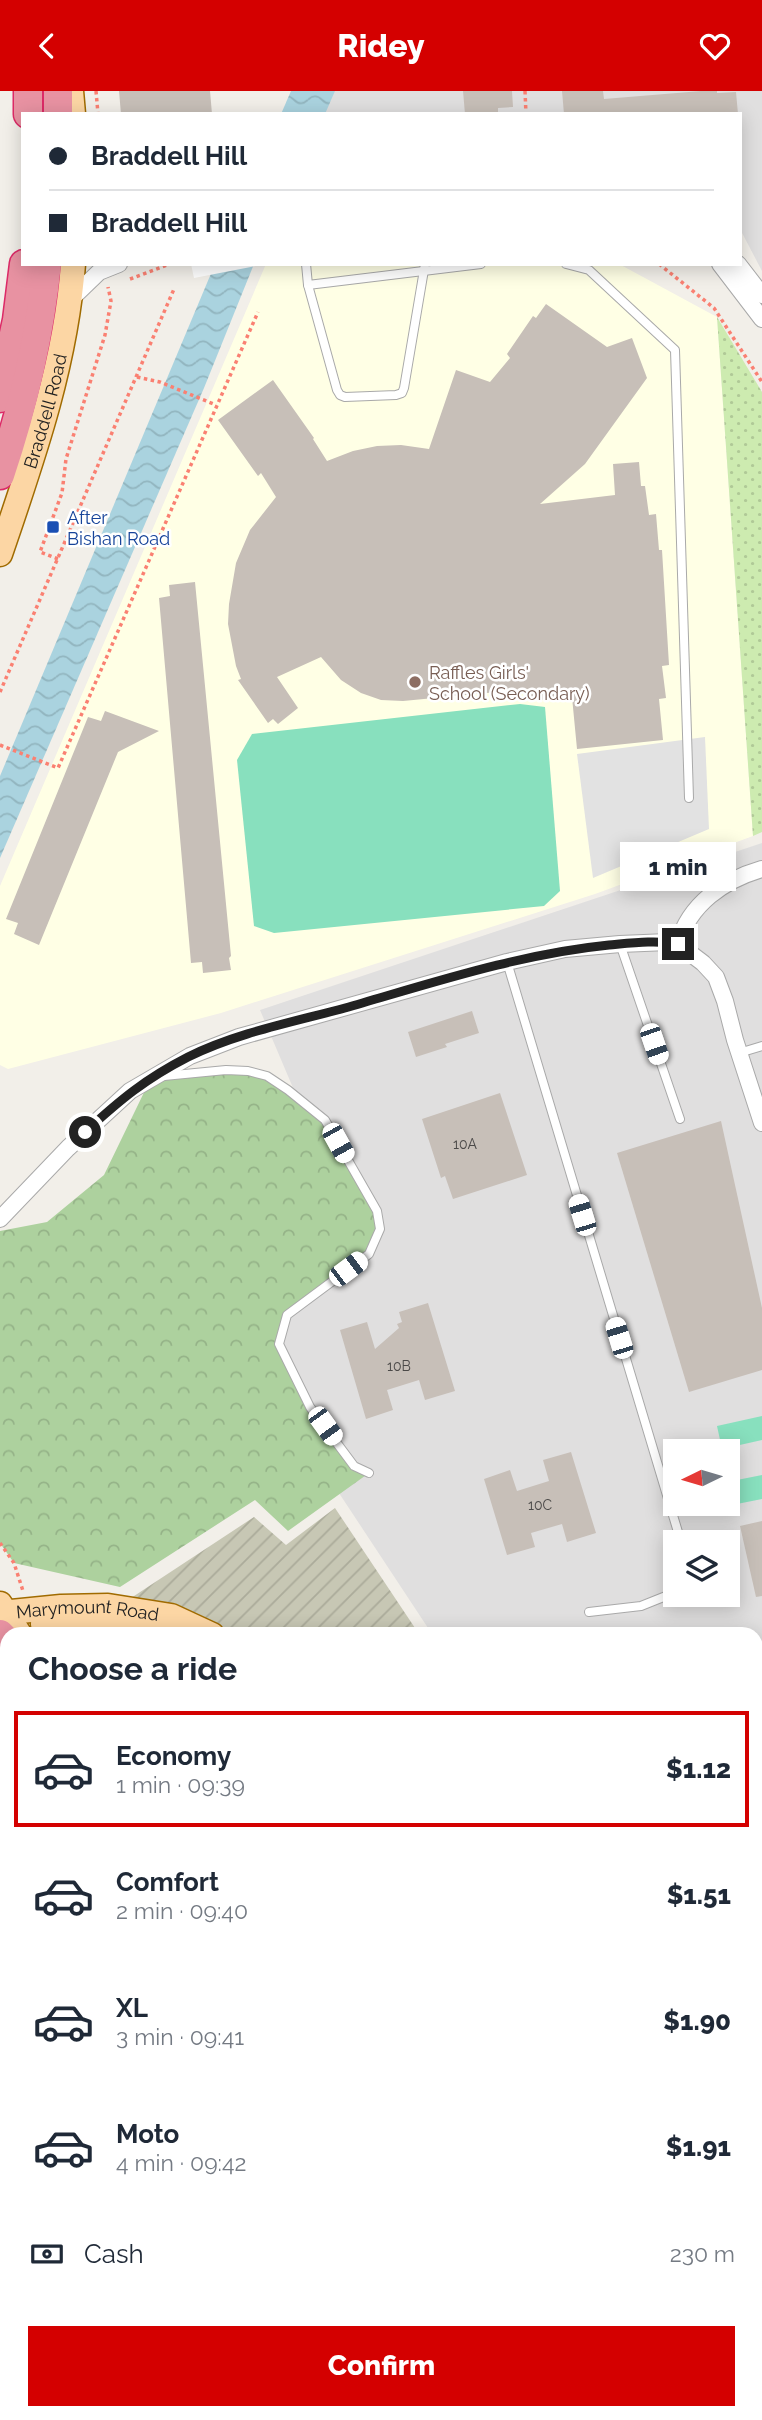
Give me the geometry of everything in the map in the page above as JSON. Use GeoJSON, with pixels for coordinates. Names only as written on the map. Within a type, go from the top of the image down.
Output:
{"type":"FeatureCollection","features":[{"type":"Feature","properties":{"kind":"highway"},"geometry":{"type":"LineString","coordinates":[[28,91],[29,112]]}},
{"type":"Feature","properties":{"kind":"highway"},"geometry":{"type":"LineString","coordinates":[[58,91],[58,112]]}},
{"type":"Feature","properties":{"kind":"highway"},"geometry":{"type":"LineString","coordinates":[[0,397],[17,320],[24,266]]}},
{"type":"Feature","properties":{"kind":"highway"},"geometry":{"type":"LineString","coordinates":[[0,475],[12,440],[31,361],[47,266]]}},
{"type":"Feature","properties":{"kind":"main road"},"geometry":{"type":"LineString","coordinates":[[71,91],[73,112]]}},
{"type":"Feature","properties":{"kind":"main road","name":"Braddell Road"},"geometry":{"type":"LineString","coordinates":[[0,554],[55,382],[71,299],[73,266]]}},
{"type":"Feature","properties":{"kind":"main road","name":"Marymount Road"},"geometry":{"type":"LineString","coordinates":[[8,1623],[108,1606],[171,1616],[195,1627]]}},
{"type":"Feature","properties":{"kind":"main road","name":"Marymount Road"},"geometry":{"type":"LineString","coordinates":[[8,1623],[114,1627]]}},
{"type":"Feature","properties":{"kind":"street"},"geometry":{"type":"LineString","coordinates":[[71,299],[84,284],[112,266]]}},
{"type":"Feature","properties":{"kind":"street"},"geometry":{"type":"LineString","coordinates":[[722,266],[762,319]]}},
{"type":"Feature","properties":{"kind":"street"},"geometry":{"type":"LineString","coordinates":[[740,266],[762,296]]}},
{"type":"Feature","properties":{"kind":"street"},"geometry":{"type":"LineString","coordinates":[[678,944],[686,923],[707,898],[737,876],[762,869]]}},
{"type":"Feature","properties":{"kind":"street"},"geometry":{"type":"LineString","coordinates":[[0,1219],[85,1132],[130,1091],[190,1056],[239,1037],[507,962],[565,949],[657,942],[678,944],[703,963],[716,977],[725,1001],[762,1123]]}},
{"type":"Feature","properties":{"kind":"lane"},"geometry":{"type":"LineString","coordinates":[[306,266],[308,285],[340,395],[402,393],[425,268]]}},
{"type":"Feature","properties":{"kind":"lane"},"geometry":{"type":"LineString","coordinates":[[308,285],[453,266]]}},
{"type":"Feature","properties":{"kind":"lane"},"geometry":{"type":"LineString","coordinates":[[574,266],[589,270],[675,350],[689,798]]}},
{"type":"Feature","properties":{"kind":"lane"},"geometry":{"type":"LineString","coordinates":[[620,944],[680,1119]]}},
{"type":"Feature","properties":{"kind":"lane"},"geometry":{"type":"LineString","coordinates":[[507,962],[677,1530]]}},
{"type":"Feature","properties":{"kind":"lane"},"geometry":{"type":"LineString","coordinates":[[739,1053],[762,1046]]}},
{"type":"Feature","properties":{"kind":"lane"},"geometry":{"type":"LineString","coordinates":[[151,1077],[226,1070],[248,1071],[267,1076],[325,1120],[377,1211],[380,1229],[369,1254],[287,1315],[279,1344],[310,1406],[354,1466],[369,1473]]}},
{"type":"Feature","properties":{"kind":"lane"},"geometry":{"type":"LineString","coordinates":[[589,1612],[641,1606],[663,1597]]}},
{"type":"Feature","properties":{"kind":"path"},"geometry":{"type":"LineString","coordinates":[[96,91],[98,112]]}},
{"type":"Feature","properties":{"kind":"path"},"geometry":{"type":"LineString","coordinates":[[526,91],[526,112]]}},
{"type":"Feature","properties":{"kind":"path"},"geometry":{"type":"LineString","coordinates":[[58,559],[40,552],[62,493],[66,460],[105,335],[111,301],[108,288],[112,266]]}},
{"type":"Feature","properties":{"kind":"path"},"geometry":{"type":"LineString","coordinates":[[128,279],[164,266]]}},
{"type":"Feature","properties":{"kind":"path"},"geometry":{"type":"LineString","coordinates":[[662,266],[714,308],[762,382]]}},
{"type":"Feature","properties":{"kind":"path"},"geometry":{"type":"LineString","coordinates":[[108,288],[118,284]]}},
{"type":"Feature","properties":{"kind":"path"},"geometry":{"type":"LineString","coordinates":[[0,692],[174,289]]}},
{"type":"Feature","properties":{"kind":"path"},"geometry":{"type":"LineString","coordinates":[[3,746],[58,768],[258,312]]}},
{"type":"Feature","properties":{"kind":"path"},"geometry":{"type":"LineString","coordinates":[[137,377],[160,382],[216,405]]}},
{"type":"Feature","properties":{"kind":"path"},"geometry":{"type":"LineString","coordinates":[[0,1543],[14,1563],[8,1623]]}},
{"type":"Feature","properties":{"kind":"shaded area"},"geometry":{"type":"Polygon","coordinates":[[[328,91],[762,91],[762,271],[742,233],[742,112],[320,112],[328,91]]]}},
{"type":"Feature","properties":{"kind":"shaded area","name":"Raffles Girls' School (Secondary)"},"geometry":{"type":"Polygon","coordinates":[[[265,266],[623,266],[717,317],[753,836],[595,894],[221,1013],[8,1069],[0,1065],[0,886],[265,266]]]}},
{"type":"Feature","properties":{"kind":"shaded area"},"geometry":{"type":"Polygon","coordinates":[[[705,737],[709,829],[593,878],[577,754],[705,737]]]}},
{"type":"Feature","properties":{"kind":"shaded area"},"geometry":{"type":"Polygon","coordinates":[[[762,843],[762,1627],[427,1627],[238,1340],[358,1241],[260,1010],[762,843]]]}},
{"type":"Feature","properties":{"kind":"shaded area"},"geometry":{"type":"Polygon","coordinates":[[[335,1508],[414,1627],[87,1627],[254,1517],[286,1545],[335,1508]]]}},
{"type":"Feature","properties":{"kind":"green space"},"geometry":{"type":"Polygon","coordinates":[[[717,317],[762,392],[762,832],[753,836],[717,317]]]}},
{"type":"Feature","properties":{"kind":"green space"},"geometry":{"type":"Polygon","coordinates":[[[520,704],[545,707],[560,891],[544,906],[274,933],[254,926],[237,760],[252,734],[520,704]]]}},
{"type":"Feature","properties":{"kind":"green space"},"geometry":{"type":"Polygon","coordinates":[[[206,1071],[267,1076],[325,1120],[377,1211],[380,1229],[369,1254],[287,1315],[280,1344],[310,1407],[354,1466],[369,1473],[288,1531],[255,1500],[120,1587],[14,1563],[0,1543],[0,1231],[47,1222],[104,1175],[151,1078],[206,1071]]]}},
{"type":"Feature","properties":{"kind":"green space"},"geometry":{"type":"Polygon","coordinates":[[[762,1416],[762,1440],[740,1445],[740,1439],[720,1439],[717,1426],[762,1416]]]}},
{"type":"Feature","properties":{"kind":"green space"},"geometry":{"type":"Polygon","coordinates":[[[762,1475],[762,1499],[740,1503],[740,1479],[762,1475]]]}},
{"type":"Feature","properties":{"kind":"water"},"geometry":{"type":"Polygon","coordinates":[[[291,91],[335,91],[326,112],[282,112],[291,91]]]}},
{"type":"Feature","properties":{"kind":"water"},"geometry":{"type":"Polygon","coordinates":[[[214,266],[253,266],[204,388],[0,858],[0,776],[214,266]]]}},
{"type":"Feature","properties":{"kind":"pier"},"geometry":{"type":"Polygon","coordinates":[[[191,266],[256,266],[194,278],[191,266]]]}},
{"type":"Feature","properties":{"kind":"building"},"geometry":{"type":"Polygon","coordinates":[[[119,91],[210,91],[212,112],[121,112],[119,91]]]}},
{"type":"Feature","properties":{"kind":"building"},"geometry":{"type":"Polygon","coordinates":[[[463,91],[512,91],[513,107],[498,108],[498,112],[465,112],[463,91]]]}},
{"type":"Feature","properties":{"kind":"building"},"geometry":{"type":"Polygon","coordinates":[[[562,91],[603,91],[604,99],[701,91],[736,92],[738,112],[564,112],[562,91]]]}},
{"type":"Feature","properties":{"kind":"building"},"geometry":{"type":"Polygon","coordinates":[[[546,304],[607,347],[632,338],[647,378],[585,464],[540,504],[615,495],[613,464],[639,462],[641,486],[645,486],[649,515],[656,514],[659,550],[662,550],[669,665],[662,666],[666,698],[659,699],[663,740],[577,749],[572,697],[530,701],[529,689],[403,701],[381,700],[361,693],[341,680],[321,657],[277,677],[298,708],[278,724],[273,719],[268,723],[238,680],[241,679],[228,624],[236,563],[250,530],[276,497],[261,473],[258,476],[218,420],[273,380],[327,461],[353,451],[377,446],[401,445],[429,449],[456,370],[490,382],[510,358],[507,354],[533,316],[536,318],[546,304]]]}},
{"type":"Feature","properties":{"kind":"building"},"geometry":{"type":"Polygon","coordinates":[[[195,582],[231,956],[231,970],[203,973],[202,962],[191,963],[159,598],[170,596],[169,585],[195,582]]]}},
{"type":"Feature","properties":{"kind":"building"},"geometry":{"type":"Polygon","coordinates":[[[105,711],[159,731],[118,752],[39,945],[14,934],[18,923],[6,919],[88,717],[101,721],[105,711]]]}},
{"type":"Feature","properties":{"kind":"building"},"geometry":{"type":"Polygon","coordinates":[[[472,1011],[479,1033],[416,1057],[408,1032],[472,1011]]]}},
{"type":"Feature","properties":{"kind":"building"},"geometry":{"type":"Polygon","coordinates":[[[500,1093],[527,1175],[453,1199],[445,1176],[441,1178],[422,1119],[500,1093]]]}},
{"type":"Feature","properties":{"kind":"building"},"geometry":{"type":"Polygon","coordinates":[[[721,1121],[762,1308],[762,1370],[689,1392],[617,1153],[721,1121]]]}},
{"type":"Feature","properties":{"kind":"building"},"geometry":{"type":"Polygon","coordinates":[[[428,1303],[455,1391],[425,1400],[419,1380],[387,1390],[393,1410],[366,1419],[340,1330],[367,1322],[375,1349],[399,1328],[397,1324],[402,1322],[399,1312],[428,1303]]]}},
{"type":"Feature","properties":{"kind":"building"},"geometry":{"type":"Polygon","coordinates":[[[571,1452],[596,1533],[567,1542],[562,1524],[531,1533],[535,1547],[507,1555],[484,1479],[510,1470],[517,1491],[549,1481],[543,1460],[571,1452]]]}},
{"type":"Feature","properties":{"kind":"building"},"geometry":{"type":"Polygon","coordinates":[[[762,1521],[762,1596],[756,1597],[740,1526],[762,1521]]]}},
{"type":"Feature","properties":{"kind":"place","name":"After Bishan Road"},"geometry":{"type":"Point","coordinates":[53,527]}},
{"type":"Feature","properties":{"kind":"place","name":"Raffles Girls' School (Secondary)"},"geometry":{"type":"Point","coordinates":[415,682]}},
{"type":"Feature","properties":{"kind":"route"},"geometry":{"type":"LineString","coordinates":[[85,1132],[130,1091],[151,1077],[190,1056],[239,1037],[533,955],[620,944],[678,944]]}}]}
